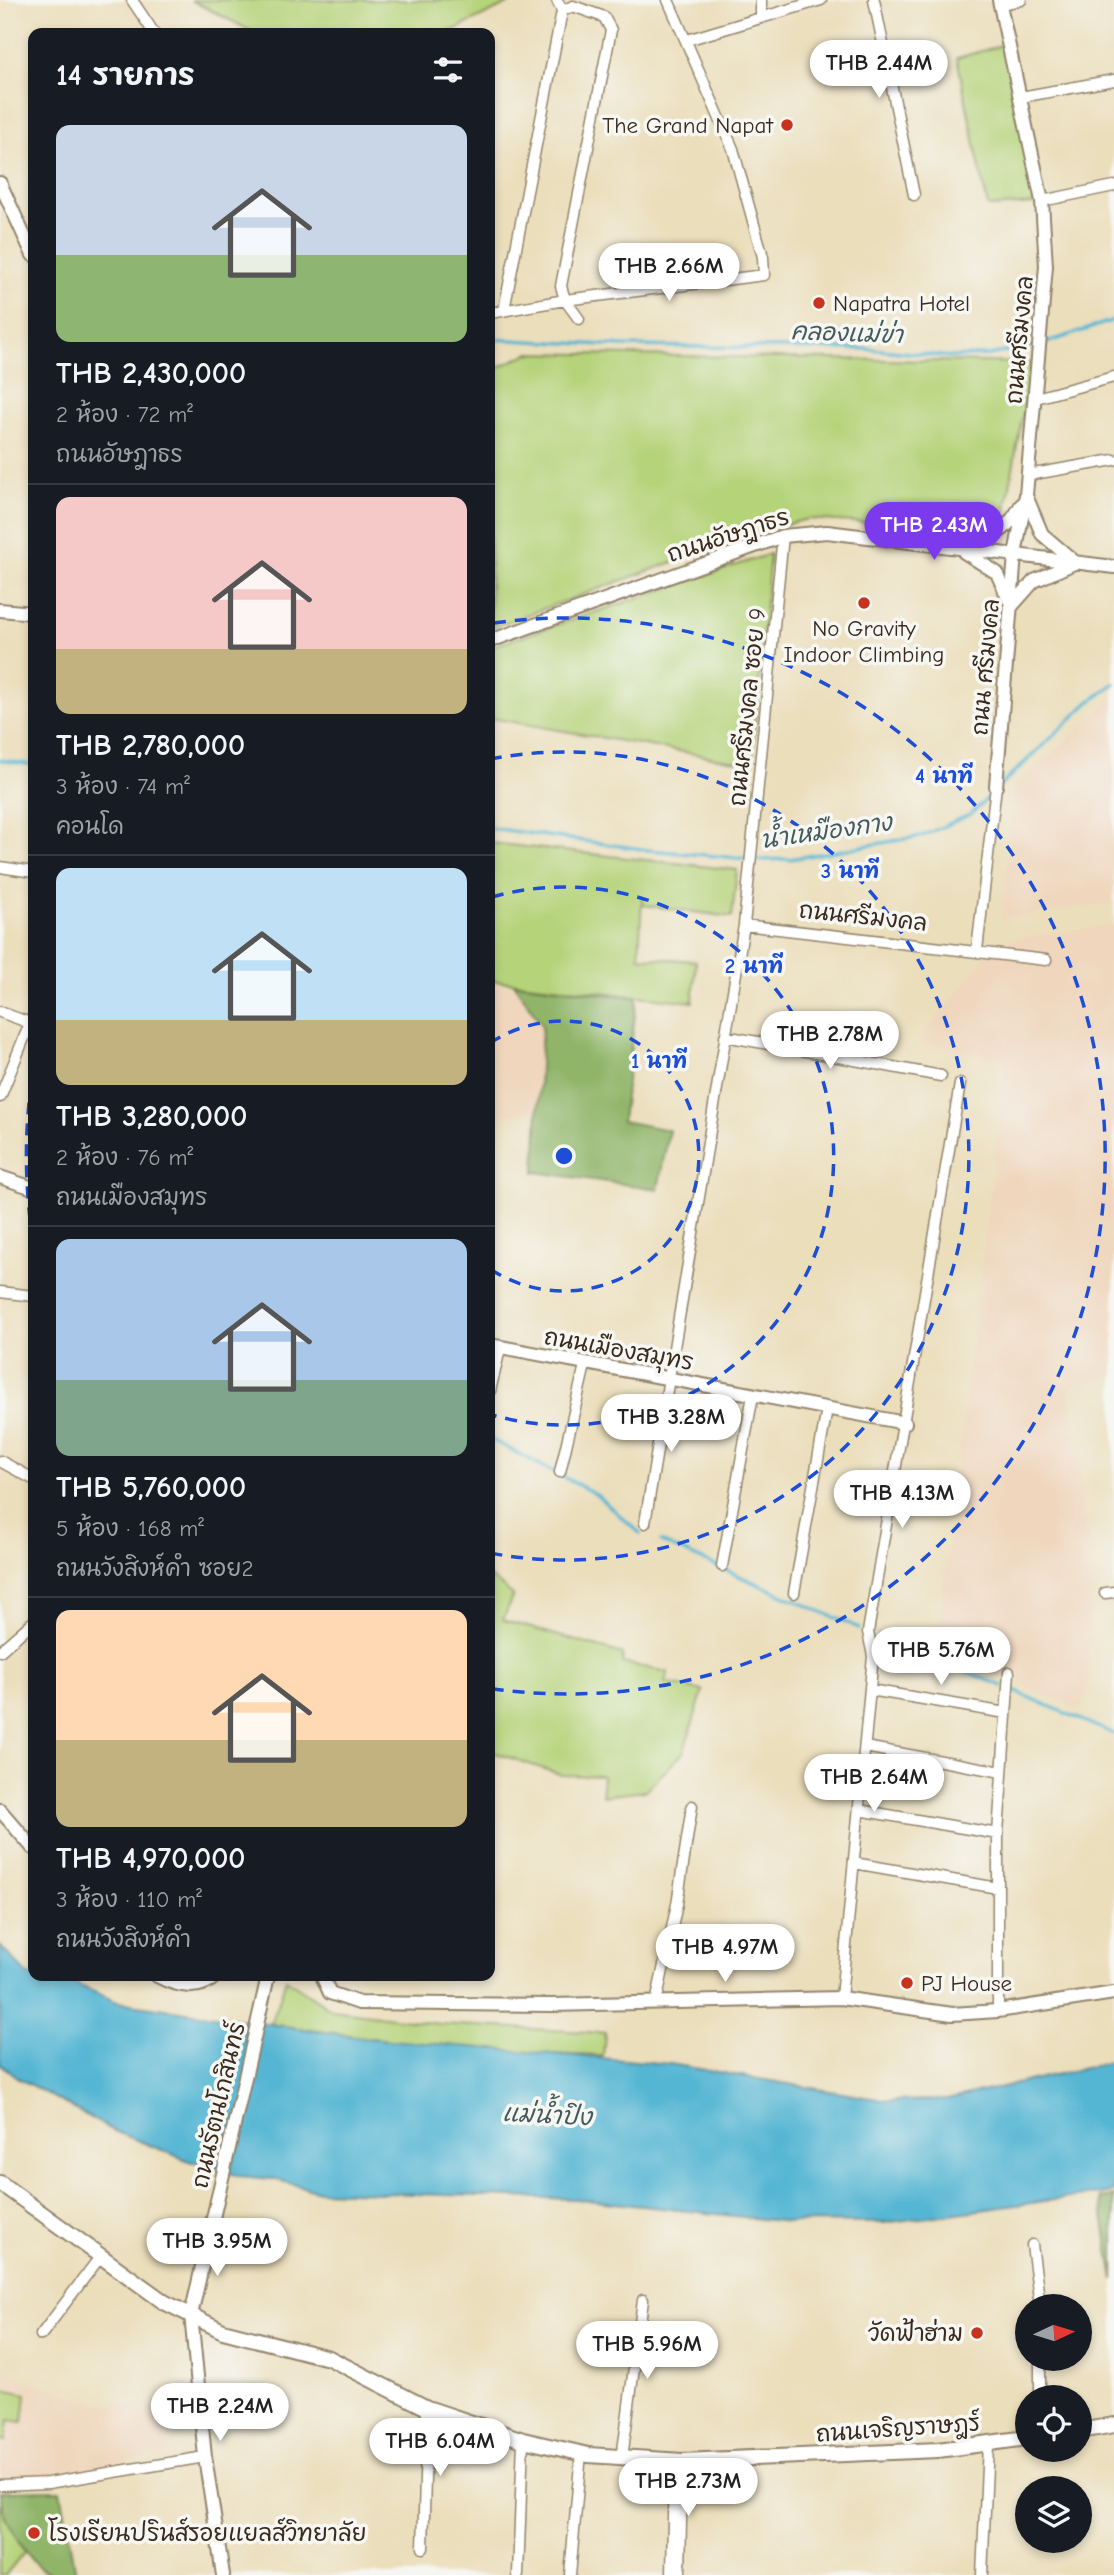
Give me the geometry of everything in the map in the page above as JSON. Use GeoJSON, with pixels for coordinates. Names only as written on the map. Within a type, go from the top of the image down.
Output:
{"type":"FeatureCollection","features":[{"type":"Feature","properties":{"kind":"main road","name":"ถนนเจริญราษฎร์"},"geometry":{"type":"LineString","coordinates":[[0,2183],[139,2287],[223,2331],[329,2358],[427,2408],[523,2440],[581,2453],[678,2461],[939,2450],[1015,2440]]}},
{"type":"Feature","properties":{"kind":"main road"},"geometry":{"type":"LineString","coordinates":[[1092,2429],[1114,2426]]}},
{"type":"Feature","properties":{"kind":"street"},"geometry":{"type":"LineString","coordinates":[[132,0],[151,28]]}},
{"type":"Feature","properties":{"kind":"street"},"geometry":{"type":"LineString","coordinates":[[504,310],[562,11],[557,0]]}},
{"type":"Feature","properties":{"kind":"street"},"geometry":{"type":"LineString","coordinates":[[495,312],[565,300],[764,275],[764,257],[733,149],[668,0]]}},
{"type":"Feature","properties":{"kind":"street"},"geometry":{"type":"LineString","coordinates":[[761,0],[761,18]]}},
{"type":"Feature","properties":{"kind":"street"},"geometry":{"type":"LineString","coordinates":[[687,40],[821,0]]}},
{"type":"Feature","properties":{"kind":"street"},"geometry":{"type":"LineString","coordinates":[[874,0],[914,195]]}},
{"type":"Feature","properties":{"kind":"street"},"geometry":{"type":"LineString","coordinates":[[1000,2],[1021,0]]}},
{"type":"Feature","properties":{"kind":"street","name":"ถนนศรีมงคล"},"geometry":{"type":"LineString","coordinates":[[1000,2],[1042,201],[1046,266],[1026,495],[1015,555]]}},
{"type":"Feature","properties":{"kind":"street"},"geometry":{"type":"LineString","coordinates":[[562,11],[573,6],[604,17],[611,30],[561,286],[565,300],[579,319]]}},
{"type":"Feature","properties":{"kind":"street"},"geometry":{"type":"LineString","coordinates":[[1021,97],[1114,80]]}},
{"type":"Feature","properties":{"kind":"street"},"geometry":{"type":"LineString","coordinates":[[0,183],[28,245]]}},
{"type":"Feature","properties":{"kind":"street"},"geometry":{"type":"LineString","coordinates":[[1042,201],[1114,186]]}},
{"type":"Feature","properties":{"kind":"street"},"geometry":{"type":"LineString","coordinates":[[1036,398],[1114,377]]}},
{"type":"Feature","properties":{"kind":"street"},"geometry":{"type":"LineString","coordinates":[[1028,475],[1114,460]]}},
{"type":"Feature","properties":{"kind":"street"},"geometry":{"type":"LineString","coordinates":[[957,548],[999,534],[1008,527],[1026,495]]}},
{"type":"Feature","properties":{"kind":"street"},"geometry":{"type":"LineString","coordinates":[[1011,607],[1034,581],[1076,563],[1041,534],[1026,495]]}},
{"type":"Feature","properties":{"kind":"street","name":"ถนนอัษฎาธร"},"geometry":{"type":"LineString","coordinates":[[495,639],[783,536],[827,532],[1114,567]]}},
{"type":"Feature","properties":{"kind":"street","name":"ถนนศรีมงคล ซอย 9"},"geometry":{"type":"LineString","coordinates":[[645,1523],[744,925],[783,536]]}},
{"type":"Feature","properties":{"kind":"street"},"geometry":{"type":"LineString","coordinates":[[957,548],[997,573],[1005,585],[1011,607]]}},
{"type":"Feature","properties":{"kind":"street","name":"ถนน ศรีมงคล"},"geometry":{"type":"LineString","coordinates":[[977,950],[995,809],[1015,555]]}},
{"type":"Feature","properties":{"kind":"street"},"geometry":{"type":"LineString","coordinates":[[0,610],[28,613]]}},
{"type":"Feature","properties":{"kind":"street"},"geometry":{"type":"LineString","coordinates":[[0,867],[28,871]]}},
{"type":"Feature","properties":{"kind":"street","name":"ถนนศรีมงคล"},"geometry":{"type":"LineString","coordinates":[[744,925],[1046,960]]}},
{"type":"Feature","properties":{"kind":"street"},"geometry":{"type":"LineString","coordinates":[[0,1012],[28,1018]]}},
{"type":"Feature","properties":{"kind":"street"},"geometry":{"type":"LineString","coordinates":[[0,1097],[28,1029]]}},
{"type":"Feature","properties":{"kind":"street"},"geometry":{"type":"LineString","coordinates":[[725,1036],[941,1076]]}},
{"type":"Feature","properties":{"kind":"street"},"geometry":{"type":"LineString","coordinates":[[841,1998],[873,1656],[868,1632],[960,1084]]}},
{"type":"Feature","properties":{"kind":"street"},"geometry":{"type":"LineString","coordinates":[[0,1177],[28,1186]]}},
{"type":"Feature","properties":{"kind":"street"},"geometry":{"type":"LineString","coordinates":[[0,1292],[28,1295]]}},
{"type":"Feature","properties":{"kind":"street","name":"ถนนเมืองสมุทร"},"geometry":{"type":"LineString","coordinates":[[495,1347],[905,1423]]}},
{"type":"Feature","properties":{"kind":"street"},"geometry":{"type":"LineString","coordinates":[[560,1472],[585,1364]]}},
{"type":"Feature","properties":{"kind":"street"},"geometry":{"type":"LineString","coordinates":[[722,1566],[753,1395]]}},
{"type":"Feature","properties":{"kind":"street"},"geometry":{"type":"LineString","coordinates":[[794,1593],[827,1409]]}},
{"type":"Feature","properties":{"kind":"street"},"geometry":{"type":"LineString","coordinates":[[0,1461],[28,1476]]}},
{"type":"Feature","properties":{"kind":"street"},"geometry":{"type":"LineString","coordinates":[[0,1651],[28,1626]]}},
{"type":"Feature","properties":{"kind":"street"},"geometry":{"type":"LineString","coordinates":[[998,2011],[998,1833],[1009,1672]]}},
{"type":"Feature","properties":{"kind":"street"},"geometry":{"type":"LineString","coordinates":[[870,1690],[1006,1713]]}},
{"type":"Feature","properties":{"kind":"street"},"geometry":{"type":"LineString","coordinates":[[865,1747],[1002,1772]]}},
{"type":"Feature","properties":{"kind":"street"},"geometry":{"type":"LineString","coordinates":[[656,2003],[677,1904],[692,1805]]}},
{"type":"Feature","properties":{"kind":"street"},"geometry":{"type":"LineString","coordinates":[[0,1810],[28,1842]]}},
{"type":"Feature","properties":{"kind":"street"},"geometry":{"type":"LineString","coordinates":[[859,1810],[998,1833]]}},
{"type":"Feature","properties":{"kind":"street"},"geometry":{"type":"LineString","coordinates":[[854,1863],[998,1888]]}},
{"type":"Feature","properties":{"kind":"street"},"geometry":{"type":"LineString","coordinates":[[175,1981],[202,1986],[209,1981]]}},
{"type":"Feature","properties":{"kind":"street","name":"ถนนรัตนโกสินทร์"},"geometry":{"type":"LineString","coordinates":[[223,2575],[205,2457],[191,2315],[267,1981]]}},
{"type":"Feature","properties":{"kind":"street"},"geometry":{"type":"LineString","coordinates":[[324,1981],[330,1993],[359,2003],[552,2005],[841,1998],[952,2014],[998,2011],[1114,1993]]}},
{"type":"Feature","properties":{"kind":"street"},"geometry":{"type":"LineString","coordinates":[[1032,2245],[1038,2294]]}},
{"type":"Feature","properties":{"kind":"street"},"geometry":{"type":"LineString","coordinates":[[41,2335],[100,2256]]}},
{"type":"Feature","properties":{"kind":"street"},"geometry":{"type":"LineString","coordinates":[[622,2458],[643,2300]]}},
{"type":"Feature","properties":{"kind":"street"},"geometry":{"type":"LineString","coordinates":[[424,2548],[427,2408]]}},
{"type":"Feature","properties":{"kind":"street"},"geometry":{"type":"LineString","coordinates":[[518,2575],[523,2440]]}},
{"type":"Feature","properties":{"kind":"street"},"geometry":{"type":"LineString","coordinates":[[982,2575],[988,2445]]}},
{"type":"Feature","properties":{"kind":"street"},"geometry":{"type":"LineString","coordinates":[[570,2575],[581,2453]]}},
{"type":"Feature","properties":{"kind":"street"},"geometry":{"type":"LineString","coordinates":[[0,2485],[48,2483],[205,2457]]}},
{"type":"Feature","properties":{"kind":"street"},"geometry":{"type":"LineString","coordinates":[[672,2575],[678,2461]]}},
{"type":"Feature","properties":{"kind":"street"},"geometry":{"type":"LineString","coordinates":[[678,2461],[680,2575]]}},
{"type":"Feature","properties":{"kind":"shaded area"},"geometry":{"type":"Polygon","coordinates":[[[1114,696],[1114,902],[1002,919],[1013,789],[1114,696]]]}},
{"type":"Feature","properties":{"kind":"shaded area"},"geometry":{"type":"Polygon","coordinates":[[[1114,925],[1114,1377],[1068,1385],[1092,1573],[1087,1688],[1081,1710],[936,1650],[1006,1060],[919,1042],[997,942],[1114,925]]]}},
{"type":"Feature","properties":{"kind":"shaded area"},"geometry":{"type":"Polygon","coordinates":[[[495,986],[546,990],[536,1111],[495,1117],[495,986]]]}},
{"type":"Feature","properties":{"kind":"shaded area"},"geometry":{"type":"Polygon","coordinates":[[[0,2371],[100,2405],[161,2405],[167,2453],[79,2470],[0,2480],[0,2371]]]}},
{"type":"Feature","properties":{"kind":"green space"},"geometry":{"type":"Polygon","coordinates":[[[191,0],[516,0],[458,28],[245,28],[191,0]]]}},
{"type":"Feature","properties":{"kind":"green space"},"geometry":{"type":"Polygon","coordinates":[[[1006,44],[1036,204],[988,207],[957,58],[1006,44]]]}},
{"type":"Feature","properties":{"kind":"green space"},"geometry":{"type":"Polygon","coordinates":[[[529,353],[1032,363],[1003,524],[984,538],[897,525],[808,519],[759,531],[495,626],[497,368],[529,353]]]}},
{"type":"Feature","properties":{"kind":"green space"},"geometry":{"type":"Polygon","coordinates":[[[770,554],[752,764],[495,719],[495,645],[770,554]]]}},
{"type":"Feature","properties":{"kind":"green space"},"geometry":{"type":"Polygon","coordinates":[[[495,844],[737,870],[732,917],[643,905],[642,897],[639,957],[696,961],[693,1002],[495,981],[495,844]]]}},
{"type":"Feature","properties":{"kind":"green space"},"geometry":{"type":"Polygon","coordinates":[[[514,983],[637,998],[622,1121],[669,1130],[658,1189],[535,1172],[542,1025],[514,983]]]}},
{"type":"Feature","properties":{"kind":"green space"},"geometry":{"type":"Polygon","coordinates":[[[495,1581],[513,1595],[503,1620],[623,1654],[622,1663],[668,1672],[665,1683],[703,1691],[683,1753],[645,1791],[603,1796],[602,1776],[562,1775],[495,1753],[495,1581]]]}},
{"type":"Feature","properties":{"kind":"green space"},"geometry":{"type":"Polygon","coordinates":[[[285,1981],[289,1981],[332,2010],[440,2024],[605,2033],[603,2056],[437,2045],[271,2024],[285,1981]]]}},
{"type":"Feature","properties":{"kind":"green space"},"geometry":{"type":"Polygon","coordinates":[[[1114,2196],[1114,2280],[1100,2198],[1114,2196]]]}},
{"type":"Feature","properties":{"kind":"green space"},"geometry":{"type":"Polygon","coordinates":[[[0,2388],[26,2394],[23,2422],[9,2420],[6,2441],[0,2440],[0,2388]]]}},
{"type":"Feature","properties":{"kind":"green space","name":"โรงเรียนปรินส์รอยแยลส์วิทยาลัย"},"geometry":{"type":"Polygon","coordinates":[[[61,2490],[75,2575],[53,2575],[25,2552],[10,2526],[0,2491],[61,2490]]]}},
{"type":"Feature","properties":{"kind":"green space"},"geometry":{"type":"Polygon","coordinates":[[[0,2504],[24,2553],[6,2575],[0,2575],[0,2504]]]}},
{"type":"Feature","properties":{"kind":"water","name":"แม่น้ำปิง"},"geometry":{"type":"Polygon","coordinates":[[[0,1946],[28,1975],[28,1981],[69,1981],[117,2002],[366,2038],[670,2064],[889,2101],[947,2100],[1114,2061],[1114,2192],[883,2223],[789,2222],[577,2199],[319,2191],[274,2179],[239,2176],[187,2160],[114,2131],[18,2078],[0,2064],[0,1946]]]}},
{"type":"Feature","properties":{"kind":"waterway","name":"คลองแม่ข่า"},"geometry":{"type":"LineString","coordinates":[[1043,344],[1114,320]]}},
{"type":"Feature","properties":{"kind":"waterway","name":"คลองแม่ข่า"},"geometry":{"type":"LineString","coordinates":[[495,339],[625,346],[870,349],[952,357],[989,355],[1036,346]]}},
{"type":"Feature","properties":{"kind":"waterway","name":"น้ำเหมืองกาง"},"geometry":{"type":"LineString","coordinates":[[1001,785],[1088,703],[1114,684]]}},
{"type":"Feature","properties":{"kind":"waterway","name":"น้ำเหมืองกาง"},"geometry":{"type":"LineString","coordinates":[[0,760],[28,764]]}},
{"type":"Feature","properties":{"kind":"waterway","name":"น้ำเหมืองกาง"},"geometry":{"type":"LineString","coordinates":[[495,829],[649,850],[761,860],[790,859],[922,836],[971,814],[993,793]]}},
{"type":"Feature","properties":{"kind":"waterway"},"geometry":{"type":"LineString","coordinates":[[495,1442],[594,1493],[640,1533]]}},
{"type":"Feature","properties":{"kind":"waterway"},"geometry":{"type":"LineString","coordinates":[[661,1542],[859,1628]]}},
{"type":"Feature","properties":{"kind":"waterway"},"geometry":{"type":"LineString","coordinates":[[878,1636],[1002,1686]]}},
{"type":"Feature","properties":{"kind":"waterway"},"geometry":{"type":"LineString","coordinates":[[1014,1691],[1114,1734]]}},
{"type":"Feature","properties":{"kind":"place","name":"The Grand Napat"},"geometry":{"type":"Point","coordinates":[787,125]}},
{"type":"Feature","properties":{"kind":"place","name":"Napatra Hotel"},"geometry":{"type":"Point","coordinates":[819,303]}},
{"type":"Feature","properties":{"kind":"place","name":"No Gravity Indoor Climbing"},"geometry":{"type":"Point","coordinates":[864,603]}},
{"type":"Feature","properties":{"kind":"place","name":"PJ House"},"geometry":{"type":"Point","coordinates":[907,1983]}},
{"type":"Feature","properties":{"kind":"place","name":"วัดฟ้าฮ่าม"},"geometry":{"type":"Point","coordinates":[977,2333]}},
{"type":"Feature","properties":{"kind":"place","name":"โรงเรียนปรินส์รอยแยลส์วิทยาลัย"},"geometry":{"type":"Point","coordinates":[34,2533]}}]}
